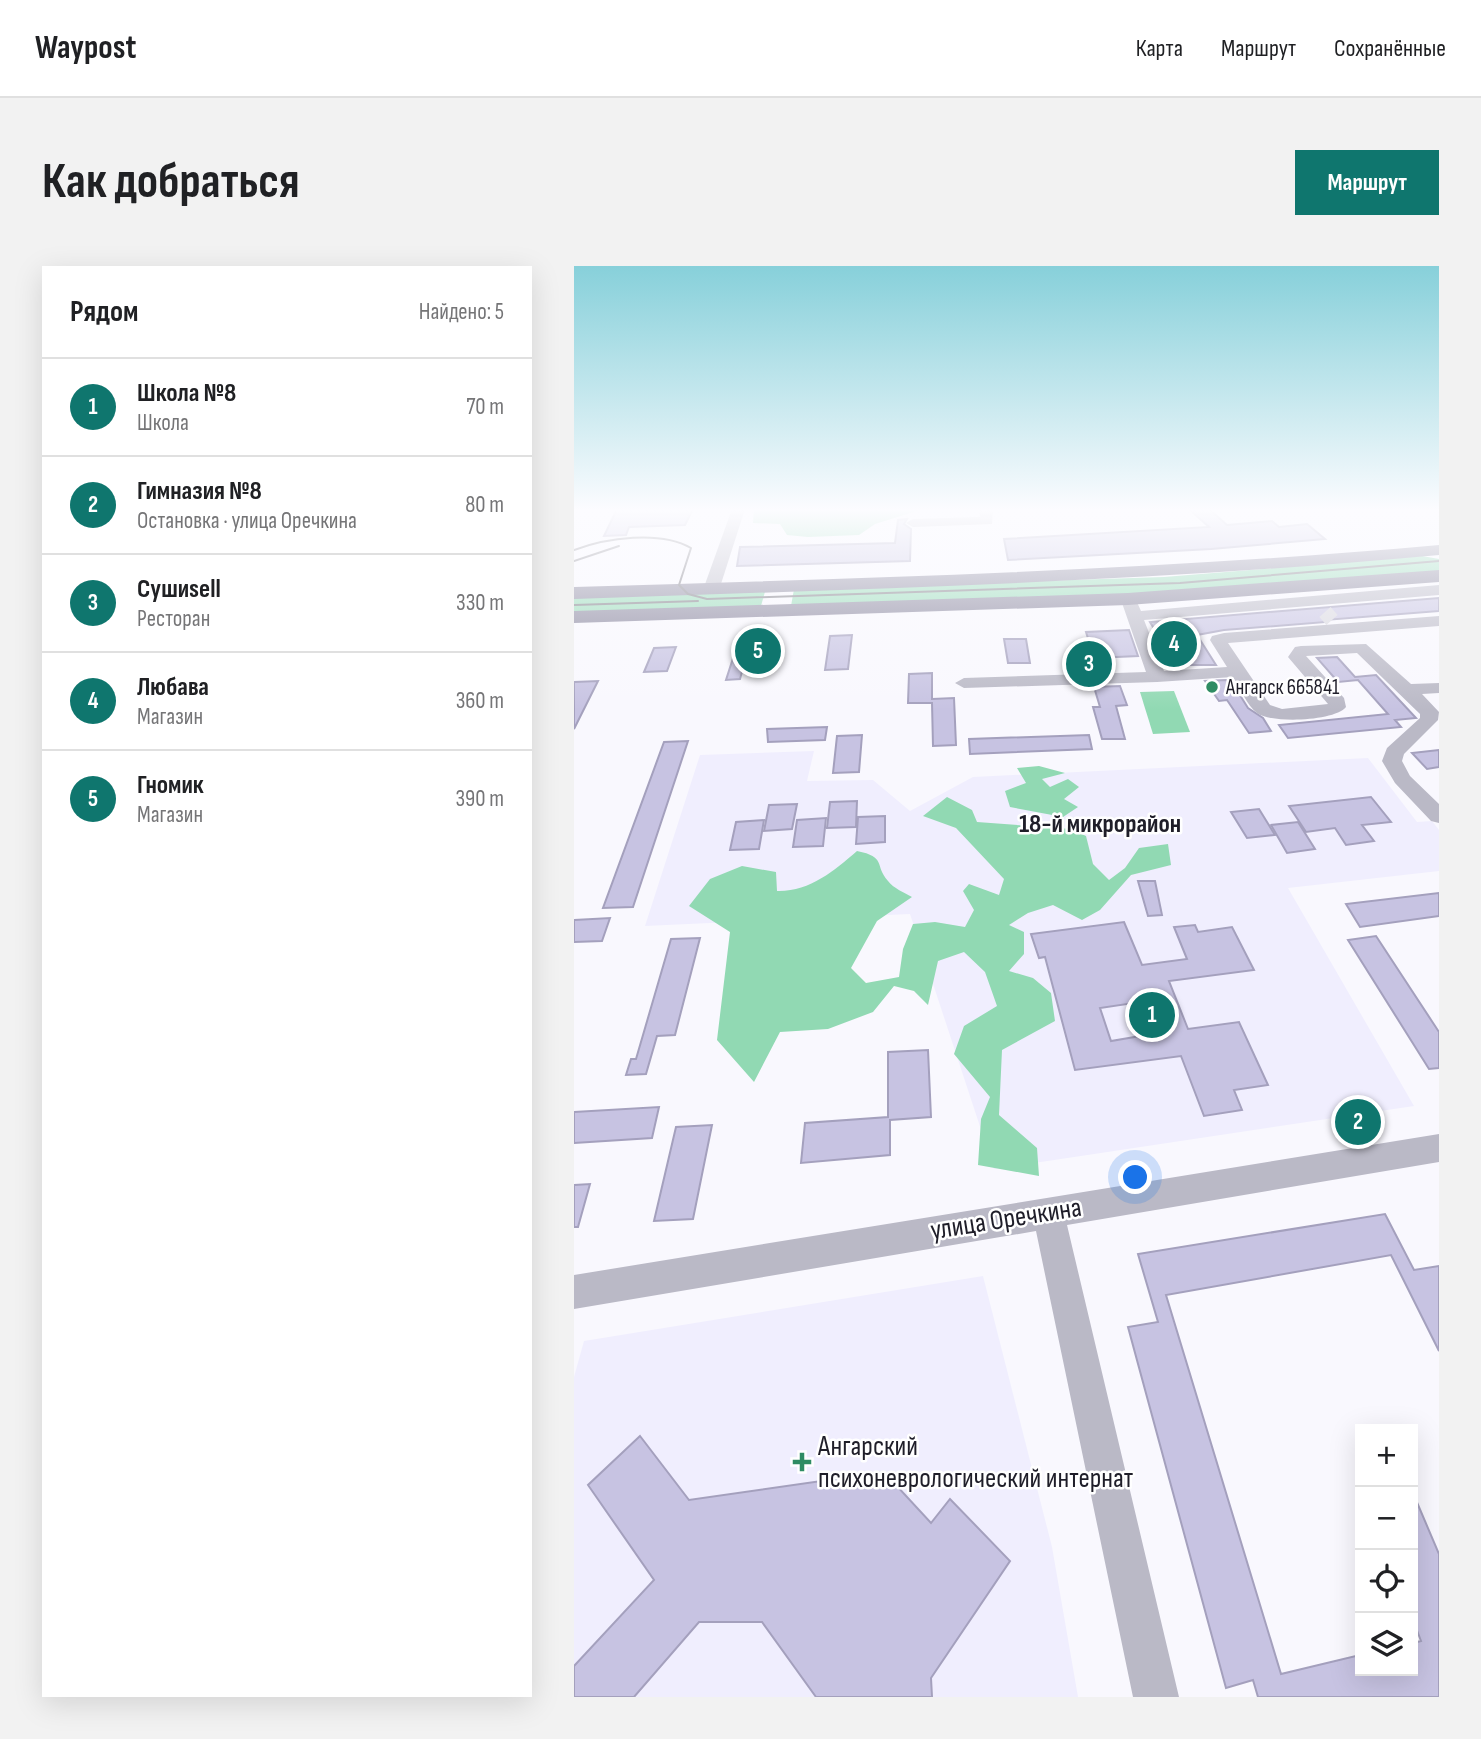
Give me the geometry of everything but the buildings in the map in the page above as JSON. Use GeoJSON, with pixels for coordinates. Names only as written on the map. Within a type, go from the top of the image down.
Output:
{"type":"FeatureCollection","features":[{"type":"Feature","properties":{"kind":"main road"},"geometry":{"type":"LineString","coordinates":[[574,593],[1038,576]]}},
{"type":"Feature","properties":{"kind":"main road"},"geometry":{"type":"LineString","coordinates":[[574,617],[774,611],[1131,608],[1325,613],[1439,576]]}},
{"type":"Feature","properties":{"kind":"main road"},"geometry":{"type":"LineString","coordinates":[[774,611],[777,586]]}},
{"type":"Feature","properties":{"kind":"street"},"geometry":{"type":"LineString","coordinates":[[712,587],[715,576]]}},
{"type":"Feature","properties":{"kind":"street"},"geometry":{"type":"LineString","coordinates":[[1439,590],[1325,613],[1220,639],[1218,644],[1267,712],[1280,715],[1338,707],[1337,702],[1297,654],[1301,651],[1348,647],[1360,648],[1368,653],[1430,713],[1429,720],[1394,752],[1392,761],[1402,779],[1439,817]]}},
{"type":"Feature","properties":{"kind":"street"},"geometry":{"type":"LineString","coordinates":[[1131,608],[1157,677]]}},
{"type":"Feature","properties":{"kind":"street"},"geometry":{"type":"LineString","coordinates":[[1325,613],[1439,621]]}},
{"type":"Feature","properties":{"kind":"street"},"geometry":{"type":"LineString","coordinates":[[1325,613],[1348,647]]}},
{"type":"Feature","properties":{"kind":"street"},"geometry":{"type":"LineString","coordinates":[[964,683],[1157,677],[1237,671]]}},
{"type":"Feature","properties":{"kind":"street"},"geometry":{"type":"LineString","coordinates":[[1407,691],[1439,688]]}},
{"type":"Feature","properties":{"kind":"street","name":"улица Оречкина"},"geometry":{"type":"LineString","coordinates":[[574,1292],[1439,1148]]}},
{"type":"Feature","properties":{"kind":"street"},"geometry":{"type":"LineString","coordinates":[[1048,1212],[1156,1697]]}},
{"type":"Feature","properties":{"kind":"shaded area"},"geometry":{"type":"Polygon","coordinates":[[[814,751],[807,781],[873,780],[910,811],[973,777],[1368,758],[1417,822],[1432,821],[1439,830],[1439,871],[1288,888],[1414,1106],[994,1169],[910,914],[645,926],[700,755],[814,751]]]}},
{"type":"Feature","properties":{"kind":"shaded area","name":"Ангарский психоневрологический интернат"},"geometry":{"type":"Polygon","coordinates":[[[983,1276],[1052,1547],[1078,1697],[574,1697],[574,1377],[584,1341],[983,1276]]]}},
{"type":"Feature","properties":{"kind":"green space"},"geometry":{"type":"Polygon","coordinates":[[[1391,576],[1171,593],[791,606],[794,589],[1164,577],[1391,576]]]}},
{"type":"Feature","properties":{"kind":"green space"},"geometry":{"type":"Polygon","coordinates":[[[766,588],[761,606],[574,613],[574,597],[766,588]]]}},
{"type":"Feature","properties":{"kind":"green space"},"geometry":{"type":"Polygon","coordinates":[[[1174,691],[1190,732],[1153,734],[1140,692],[1174,691]]]}},
{"type":"Feature","properties":{"kind":"green space"},"geometry":{"type":"Polygon","coordinates":[[[1039,766],[1065,773],[1042,779],[1050,787],[1068,779],[1079,787],[1064,799],[1078,807],[1063,817],[1010,807],[1005,791],[1026,783],[1017,768],[1039,766]]]}},
{"type":"Feature","properties":{"kind":"green space"},"geometry":{"type":"Polygon","coordinates":[[[947,797],[972,810],[977,822],[1071,829],[1086,836],[1093,864],[1109,880],[1125,868],[1139,848],[1168,844],[1171,865],[1131,875],[1100,910],[1082,920],[1053,905],[1028,913],[1009,925],[1024,932],[1024,954],[1009,971],[1033,978],[1051,993],[1055,1021],[1002,1050],[999,1115],[1037,1148],[1039,1176],[978,1165],[981,1119],[990,1097],[954,1054],[964,1026],[997,1006],[985,972],[964,952],[938,961],[928,1005],[914,991],[894,986],[873,1012],[828,1029],[780,1032],[754,1082],[717,1040],[730,932],[689,906],[710,879],[742,866],[776,872],[777,891],[789,890],[820,879],[857,851],[873,856],[890,884],[912,897],[877,921],[851,968],[866,983],[899,977],[903,949],[913,924],[935,922],[965,927],[974,910],[963,891],[969,884],[999,895],[1004,879],[956,828],[923,816],[947,797]]]}},
{"type":"Feature","properties":{"kind":"tunnel"},"geometry":{"type":"LineString","coordinates":[[1325,612],[1332,620]]}},
{"type":"Feature","properties":{"kind":"tram line"},"geometry":{"type":"LineString","coordinates":[[682,576],[679,585],[688,594],[707,599],[1180,583],[1265,576]]}},
{"type":"Feature","properties":{"kind":"tram line"},"geometry":{"type":"LineString","coordinates":[[574,605],[698,601]]}},
{"type":"Feature","properties":{"kind":"place","name":"Любава"},"geometry":{"type":"Point","coordinates":[1174,644]}},
{"type":"Feature","properties":{"kind":"place","name":"Гномик"},"geometry":{"type":"Point","coordinates":[758,651]}},
{"type":"Feature","properties":{"kind":"place","name":"Сушиsell"},"geometry":{"type":"Point","coordinates":[1089,664]}},
{"type":"Feature","properties":{"kind":"place","name":"Ангарск 665841"},"geometry":{"type":"Point","coordinates":[1212,687]}},
{"type":"Feature","properties":{"kind":"place","name":"Школа №8"},"geometry":{"type":"Point","coordinates":[1152,1015]}},
{"type":"Feature","properties":{"kind":"place","name":"Гимназия №8"},"geometry":{"type":"Point","coordinates":[1358,1122]}},
{"type":"Feature","properties":{"kind":"place","name":"Ангарский психоневрологический интернат"},"geometry":{"type":"Point","coordinates":[802,1462]}},
{"type":"Feature","properties":{"kind":"district","name":"18-й микрорайон"},"geometry":{"type":"Point","coordinates":[1100,824]}}]}
